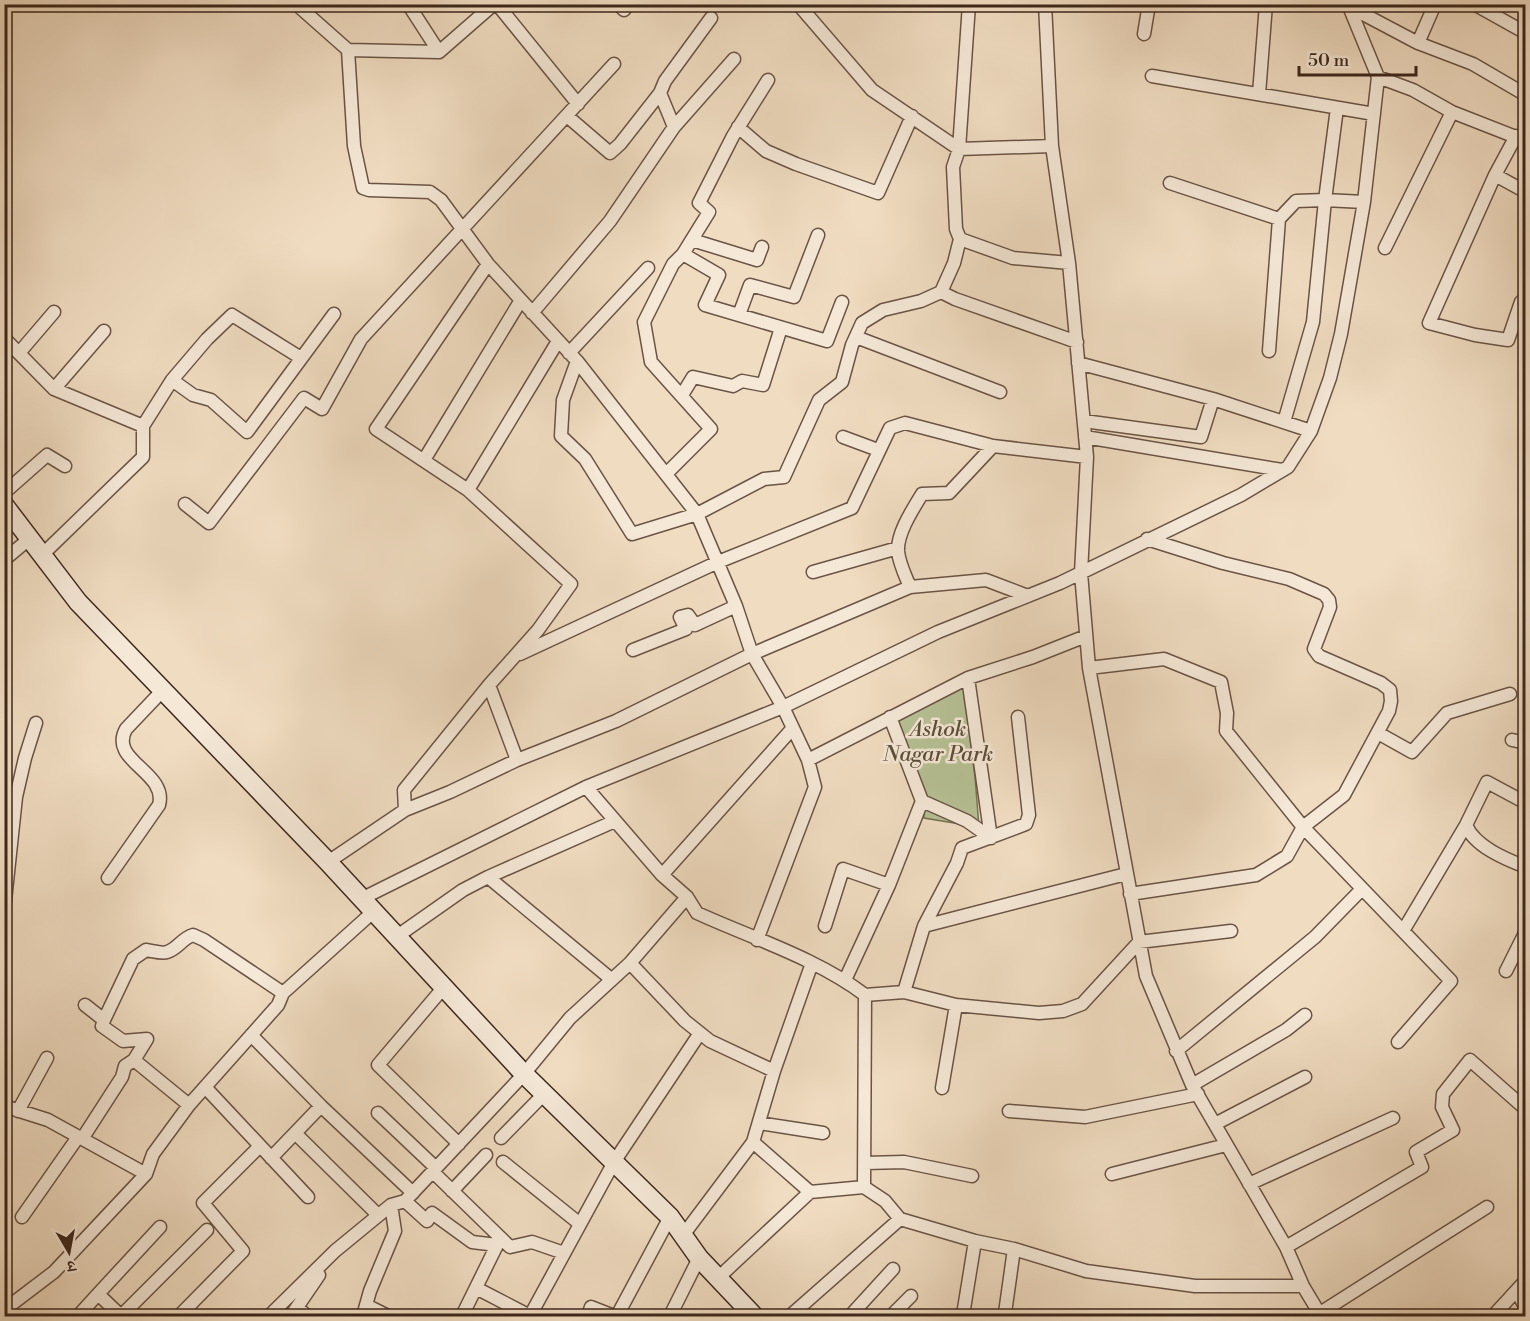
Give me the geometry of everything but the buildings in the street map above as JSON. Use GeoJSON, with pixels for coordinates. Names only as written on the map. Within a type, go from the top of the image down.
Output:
{"type":"FeatureCollection","features":[{"type":"Feature","properties":{"kind":"street"},"geometry":{"type":"LineString","coordinates":[[296,4],[348,50],[439,52],[499,6],[578,104]]}},
{"type":"Feature","properties":{"kind":"street"},"geometry":{"type":"LineString","coordinates":[[408,4],[439,52]]}},
{"type":"Feature","properties":{"kind":"street"},"geometry":{"type":"LineString","coordinates":[[618,4],[624,10],[628,4]]}},
{"type":"Feature","properties":{"kind":"street"},"geometry":{"type":"LineString","coordinates":[[798,4],[872,90],[959,149],[1052,146]]}},
{"type":"Feature","properties":{"kind":"street"},"geometry":{"type":"LineString","coordinates":[[648,268],[573,357],[563,400],[561,436],[585,459],[632,534],[697,514],[764,478],[784,477],[819,400],[842,382],[862,323],[875,314],[921,301],[941,292],[954,263],[960,239],[956,229],[953,167],[959,149],[969,4]]}},
{"type":"Feature","properties":{"kind":"street"},"geometry":{"type":"LineString","coordinates":[[1044,4],[1052,146],[1069,263],[1087,457],[1081,573],[1089,668],[1146,976],[1176,1051],[1195,1089],[1286,1247],[1303,1286],[1321,1315],[1488,1207]]}},
{"type":"Feature","properties":{"kind":"street"},"geometry":{"type":"LineString","coordinates":[[1144,34],[1149,4]]}},
{"type":"Feature","properties":{"kind":"street"},"geometry":{"type":"LineString","coordinates":[[1259,94],[1266,4]]}},
{"type":"Feature","properties":{"kind":"street"},"geometry":{"type":"LineString","coordinates":[[1418,43],[1435,4]]}},
{"type":"Feature","properties":{"kind":"street"},"geometry":{"type":"LineString","coordinates":[[1474,4],[1526,33]]}},
{"type":"Feature","properties":{"kind":"street"},"geometry":{"type":"LineString","coordinates":[[1348,5],[1418,43],[1473,64],[1526,95]]}},
{"type":"Feature","properties":{"kind":"street"},"geometry":{"type":"LineString","coordinates":[[4,1310],[54,1272],[146,1174],[153,1154],[189,1105],[278,1005],[283,993],[367,905],[586,787],[783,707],[938,632],[1081,573],[1241,495],[1288,467],[1311,431],[1330,378],[1341,334],[1364,202],[1378,77],[1348,5]]}},
{"type":"Feature","properties":{"kind":"street"},"geometry":{"type":"LineString","coordinates":[[567,116],[610,153],[620,144],[660,93],[665,81],[711,18]]}},
{"type":"Feature","properties":{"kind":"street"},"geometry":{"type":"LineString","coordinates":[[348,50],[354,146],[363,188],[430,192],[441,200],[488,264],[573,357],[697,514],[736,606],[752,654],[783,707],[808,760],[815,787],[757,940]]}},
{"type":"Feature","properties":{"kind":"street"},"geometry":{"type":"LineString","coordinates":[[532,313],[610,221],[674,127],[734,59]]}},
{"type":"Feature","properties":{"kind":"street"},"geometry":{"type":"LineString","coordinates":[[185,504],[209,524],[304,398],[322,409],[361,339],[614,64]]}},
{"type":"Feature","properties":{"kind":"street"},"geometry":{"type":"LineString","coordinates":[[1152,76],[1374,114]]}},
{"type":"Feature","properties":{"kind":"street"},"geometry":{"type":"LineString","coordinates":[[1378,77],[1413,90],[1452,112],[1521,138],[1495,175],[1429,323],[1475,335],[1508,340],[1524,299]]}},
{"type":"Feature","properties":{"kind":"street"},"geometry":{"type":"LineString","coordinates":[[666,474],[711,429],[651,362],[644,322],[672,264],[683,254],[709,212],[699,203],[738,127],[768,80]]}},
{"type":"Feature","properties":{"kind":"street"},"geometry":{"type":"LineString","coordinates":[[660,93],[674,127]]}},
{"type":"Feature","properties":{"kind":"street"},"geometry":{"type":"LineString","coordinates":[[1284,422],[1313,322],[1337,108]]}},
{"type":"Feature","properties":{"kind":"street"},"geometry":{"type":"LineString","coordinates":[[1385,248],[1452,112]]}},
{"type":"Feature","properties":{"kind":"street"},"geometry":{"type":"LineString","coordinates":[[738,127],[766,152],[878,193],[912,116]]}},
{"type":"Feature","properties":{"kind":"street"},"geometry":{"type":"LineString","coordinates":[[1495,175],[1526,192]]}},
{"type":"Feature","properties":{"kind":"street"},"geometry":{"type":"LineString","coordinates":[[1170,183],[1279,219]]}},
{"type":"Feature","properties":{"kind":"street"},"geometry":{"type":"LineString","coordinates":[[1269,351],[1279,219],[1296,201],[1364,202]]}},
{"type":"Feature","properties":{"kind":"street"},"geometry":{"type":"LineString","coordinates":[[739,315],[750,285],[794,297],[818,235]]}},
{"type":"Feature","properties":{"kind":"street"},"geometry":{"type":"LineString","coordinates":[[960,239],[1012,258],[1069,263]]}},
{"type":"Feature","properties":{"kind":"street"},"geometry":{"type":"LineString","coordinates":[[692,240],[757,260],[762,247]]}},
{"type":"Feature","properties":{"kind":"street"},"geometry":{"type":"LineString","coordinates":[[683,254],[719,275],[705,305],[781,328],[827,341],[842,302]]}},
{"type":"Feature","properties":{"kind":"street"},"geometry":{"type":"LineString","coordinates":[[405,810],[404,790],[489,685],[538,630],[571,584],[468,490],[376,429],[488,264]]}},
{"type":"Feature","properties":{"kind":"street"},"geometry":{"type":"LineString","coordinates":[[941,292],[1077,342]]}},
{"type":"Feature","properties":{"kind":"street"},"geometry":{"type":"LineString","coordinates":[[424,460],[521,300]]}},
{"type":"Feature","properties":{"kind":"street"},"geometry":{"type":"LineString","coordinates":[[19,353],[54,312]]}},
{"type":"Feature","properties":{"kind":"street"},"geometry":{"type":"LineString","coordinates":[[172,380],[193,394],[211,400],[247,432],[333,314]]}},
{"type":"Feature","properties":{"kind":"street"},"geometry":{"type":"LineString","coordinates":[[42,555],[142,457],[143,426],[172,380],[207,339],[232,315],[301,358]]}},
{"type":"Feature","properties":{"kind":"street"},"geometry":{"type":"LineString","coordinates":[[682,395],[693,377],[733,386],[742,381],[763,386],[781,328]]}},
{"type":"Feature","properties":{"kind":"street"},"geometry":{"type":"LineString","coordinates":[[54,389],[104,331]]}},
{"type":"Feature","properties":{"kind":"street"},"geometry":{"type":"LineString","coordinates":[[856,337],[1000,392]]}},
{"type":"Feature","properties":{"kind":"street"},"geometry":{"type":"LineString","coordinates":[[4,338],[54,389],[143,426]]}},
{"type":"Feature","properties":{"kind":"street"},"geometry":{"type":"LineString","coordinates":[[468,490],[558,341]]}},
{"type":"Feature","properties":{"kind":"street"},"geometry":{"type":"LineString","coordinates":[[1078,363],[1214,399],[1311,431]]}},
{"type":"Feature","properties":{"kind":"street"},"geometry":{"type":"LineString","coordinates":[[1084,421],[1202,438],[1214,399]]}},
{"type":"Feature","properties":{"kind":"street"},"geometry":{"type":"LineString","coordinates":[[514,657],[718,562],[852,508],[890,428],[905,423],[993,446],[1087,457]]}},
{"type":"Feature","properties":{"kind":"street"},"geometry":{"type":"LineString","coordinates":[[843,437],[878,450]]}},
{"type":"Feature","properties":{"kind":"street"},"geometry":{"type":"LineString","coordinates":[[1085,437],[1282,470]]}},
{"type":"Feature","properties":{"kind":"street"},"geometry":{"type":"LineString","coordinates":[[910,587],[901,565],[898,549],[911,513],[922,494],[949,493],[993,446]]}},
{"type":"Feature","properties":{"kind":"street"},"geometry":{"type":"LineString","coordinates":[[4,493],[47,455],[65,466]]}},
{"type":"Feature","properties":{"kind":"street"},"geometry":{"type":"LineString","coordinates":[[4,505],[78,602],[328,862],[525,1074],[670,1218],[684,1234],[699,1258],[754,1317]]}},
{"type":"Feature","properties":{"kind":"street"},"geometry":{"type":"LineString","coordinates":[[4,560],[29,538]]}},
{"type":"Feature","properties":{"kind":"street"},"geometry":{"type":"LineString","coordinates":[[1130,894],[1256,876],[1287,856],[1303,827],[1344,795],[1389,711],[1391,701],[1390,690],[1380,683],[1319,656],[1314,649],[1330,607],[1329,600],[1324,594],[1289,579],[1147,539]]}},
{"type":"Feature","properties":{"kind":"street"},"geometry":{"type":"LineString","coordinates":[[813,572],[898,549]]}},
{"type":"Feature","properties":{"kind":"street"},"geometry":{"type":"LineString","coordinates":[[328,862],[405,810],[450,792],[517,760],[616,721],[752,654],[910,587],[986,580],[1028,596]]}},
{"type":"Feature","properties":{"kind":"street"},"geometry":{"type":"LineString","coordinates":[[633,650],[686,629],[680,617],[688,615],[695,625],[736,606]]}},
{"type":"Feature","properties":{"kind":"street"},"geometry":{"type":"LineString","coordinates":[[808,760],[968,678],[1034,657],[1086,636]]}},
{"type":"Feature","properties":{"kind":"street"},"geometry":{"type":"LineString","coordinates":[[1089,668],[1164,659],[1221,682],[1227,712],[1226,731],[1303,827],[1451,981],[1398,1042]]}},
{"type":"Feature","properties":{"kind":"street"},"geometry":{"type":"LineString","coordinates":[[968,678],[991,838]]}},
{"type":"Feature","properties":{"kind":"street"},"geometry":{"type":"LineString","coordinates":[[489,685],[517,760]]}},
{"type":"Feature","properties":{"kind":"street"},"geometry":{"type":"LineString","coordinates":[[108,878],[159,805],[162,796],[153,780],[131,759],[121,744],[126,729],[163,690]]}},
{"type":"Feature","properties":{"kind":"street"},"geometry":{"type":"LineString","coordinates":[[1378,733],[1412,752],[1447,712],[1510,694]]}},
{"type":"Feature","properties":{"kind":"street"},"geometry":{"type":"LineString","coordinates":[[845,980],[889,885],[922,801],[890,717]]}},
{"type":"Feature","properties":{"kind":"street"},"geometry":{"type":"LineString","coordinates":[[904,992],[924,926],[957,863],[962,848],[1026,824],[1029,815],[1017,717]]}},
{"type":"Feature","properties":{"kind":"street"},"geometry":{"type":"LineString","coordinates":[[4,910],[16,798],[36,723]]}},
{"type":"Feature","properties":{"kind":"street"},"geometry":{"type":"LineString","coordinates":[[662,875],[792,729]]}},
{"type":"Feature","properties":{"kind":"street"},"geometry":{"type":"LineString","coordinates":[[1512,740],[1526,743]]}},
{"type":"Feature","properties":{"kind":"street"},"geometry":{"type":"LineString","coordinates":[[1403,931],[1466,825],[1487,782],[1526,803]]}},
{"type":"Feature","properties":{"kind":"street"},"geometry":{"type":"LineString","coordinates":[[586,787],[662,875],[687,897],[697,914],[812,963],[845,980],[865,995],[904,992],[956,1005],[1039,1013],[1063,1011],[1082,1004],[1139,942],[1231,931]]}},
{"type":"Feature","properties":{"kind":"street"},"geometry":{"type":"LineString","coordinates":[[922,801],[967,821],[991,838]]}},
{"type":"Feature","properties":{"kind":"street"},"geometry":{"type":"LineString","coordinates":[[396,937],[439,906],[488,877],[615,821]]}},
{"type":"Feature","properties":{"kind":"street"},"geometry":{"type":"LineString","coordinates":[[1466,825],[1470,835],[1496,853],[1526,867]]}},
{"type":"Feature","properties":{"kind":"street"},"geometry":{"type":"LineString","coordinates":[[825,926],[843,869],[889,885]]}},
{"type":"Feature","properties":{"kind":"street"},"geometry":{"type":"LineString","coordinates":[[924,926],[1126,874]]}},
{"type":"Feature","properties":{"kind":"street"},"geometry":{"type":"LineString","coordinates":[[488,877],[611,979]]}},
{"type":"Feature","properties":{"kind":"street"},"geometry":{"type":"LineString","coordinates":[[1176,1051],[1315,937],[1362,889]]}},
{"type":"Feature","properties":{"kind":"street"},"geometry":{"type":"LineString","coordinates":[[269,1317],[335,1251],[390,1205],[409,1197],[525,1074],[570,1018],[630,963],[687,897]]}},
{"type":"Feature","properties":{"kind":"street"},"geometry":{"type":"LineString","coordinates":[[1506,971],[1526,931]]}},
{"type":"Feature","properties":{"kind":"street"},"geometry":{"type":"LineString","coordinates":[[22,1217],[122,1077],[125,1066],[134,1060],[147,1039],[123,1041],[102,1026],[133,959],[146,950],[166,953],[180,945],[184,938],[194,935],[283,993]]}},
{"type":"Feature","properties":{"kind":"street"},"geometry":{"type":"LineString","coordinates":[[630,963],[685,1021],[710,1041],[774,1071]]}},
{"type":"Feature","properties":{"kind":"street"},"geometry":{"type":"LineString","coordinates":[[684,1234],[753,1142],[774,1071],[812,963]]}},
{"type":"Feature","properties":{"kind":"street"},"geometry":{"type":"LineString","coordinates":[[444,987],[378,1065],[459,1143]]}},
{"type":"Feature","properties":{"kind":"street"},"geometry":{"type":"LineString","coordinates":[[864,1187],[866,1163],[865,995]]}},
{"type":"Feature","properties":{"kind":"street"},"geometry":{"type":"LineString","coordinates":[[85,1005],[104,1020]]}},
{"type":"Feature","properties":{"kind":"street"},"geometry":{"type":"LineString","coordinates":[[942,1088],[956,1005]]}},
{"type":"Feature","properties":{"kind":"street"},"geometry":{"type":"LineString","coordinates":[[1009,1111],[1085,1117],[1195,1089],[1286,1030],[1305,1015]]}},
{"type":"Feature","properties":{"kind":"street"},"geometry":{"type":"LineString","coordinates":[[476,1288],[530,1316],[614,1162],[700,1033]]}},
{"type":"Feature","properties":{"kind":"street"},"geometry":{"type":"LineString","coordinates":[[251,1035],[409,1197],[427,1221],[432,1213],[472,1242],[497,1245],[462,1317]]}},
{"type":"Feature","properties":{"kind":"street"},"geometry":{"type":"LineString","coordinates":[[18,1111],[47,1058]]}},
{"type":"Feature","properties":{"kind":"street"},"geometry":{"type":"LineString","coordinates":[[134,1060],[189,1105]]}},
{"type":"Feature","properties":{"kind":"street"},"geometry":{"type":"LineString","coordinates":[[1286,1247],[1422,1167],[1416,1152],[1453,1130],[1441,1100],[1443,1094],[1470,1060],[1521,1105]]}},
{"type":"Feature","properties":{"kind":"street"},"geometry":{"type":"LineString","coordinates":[[1215,1124],[1305,1077]]}},
{"type":"Feature","properties":{"kind":"street"},"geometry":{"type":"LineString","coordinates":[[205,1087],[308,1197]]}},
{"type":"Feature","properties":{"kind":"street"},"geometry":{"type":"LineString","coordinates":[[501,1138],[544,1093]]}},
{"type":"Feature","properties":{"kind":"street"},"geometry":{"type":"LineString","coordinates":[[4,1106],[48,1120],[146,1174]]}},
{"type":"Feature","properties":{"kind":"street"},"geometry":{"type":"LineString","coordinates":[[271,1158],[321,1106]]}},
{"type":"Feature","properties":{"kind":"street"},"geometry":{"type":"LineString","coordinates":[[378,1113],[452,1191],[510,1247],[532,1242],[564,1253]]}},
{"type":"Feature","properties":{"kind":"street"},"geometry":{"type":"LineString","coordinates":[[1249,1184],[1393,1118]]}},
{"type":"Feature","properties":{"kind":"street"},"geometry":{"type":"LineString","coordinates":[[759,1123],[823,1133]]}},
{"type":"Feature","properties":{"kind":"street"},"geometry":{"type":"LineString","coordinates":[[296,1134],[378,1215]]}},
{"type":"Feature","properties":{"kind":"street"},"geometry":{"type":"LineString","coordinates":[[753,1142],[810,1192]]}},
{"type":"Feature","properties":{"kind":"street"},"geometry":{"type":"LineString","coordinates":[[1112,1174],[1226,1145]]}},
{"type":"Feature","properties":{"kind":"street"},"geometry":{"type":"LineString","coordinates":[[179,1317],[243,1251],[203,1203],[259,1147]]}},
{"type":"Feature","properties":{"kind":"street"},"geometry":{"type":"LineString","coordinates":[[452,1191],[486,1155]]}},
{"type":"Feature","properties":{"kind":"street"},"geometry":{"type":"LineString","coordinates":[[503,1162],[580,1224]]}},
{"type":"Feature","properties":{"kind":"street"},"geometry":{"type":"LineString","coordinates":[[866,1163],[904,1162],[972,1176]]}},
{"type":"Feature","properties":{"kind":"street"},"geometry":{"type":"LineString","coordinates":[[718,1278],[810,1192],[864,1187],[885,1201],[900,1219],[975,1241],[1014,1248],[1086,1271],[1184,1284],[1303,1286]]}},
{"type":"Feature","properties":{"kind":"street"},"geometry":{"type":"LineString","coordinates":[[388,1317],[364,1311],[395,1231],[390,1205]]}},
{"type":"Feature","properties":{"kind":"street"},"geometry":{"type":"LineString","coordinates":[[588,1317],[591,1307],[616,1317],[670,1218]]}},
{"type":"Feature","properties":{"kind":"street"},"geometry":{"type":"LineString","coordinates":[[790,1317],[900,1219]]}},
{"type":"Feature","properties":{"kind":"street"},"geometry":{"type":"LineString","coordinates":[[78,1317],[160,1227]]}},
{"type":"Feature","properties":{"kind":"street"},"geometry":{"type":"LineString","coordinates":[[98,1294],[121,1316],[207,1230]]}},
{"type":"Feature","properties":{"kind":"street"},"geometry":{"type":"LineString","coordinates":[[963,1314],[975,1241]]}},
{"type":"Feature","properties":{"kind":"street"},"geometry":{"type":"LineString","coordinates":[[1005,1314],[1014,1248]]}},
{"type":"Feature","properties":{"kind":"street"},"geometry":{"type":"LineString","coordinates":[[307,1317],[294,1312],[335,1251]]}},
{"type":"Feature","properties":{"kind":"street"},"geometry":{"type":"LineString","coordinates":[[670,1317],[699,1258]]}},
{"type":"Feature","properties":{"kind":"street"},"geometry":{"type":"LineString","coordinates":[[850,1317],[893,1269]]}},
{"type":"Feature","properties":{"kind":"street"},"geometry":{"type":"LineString","coordinates":[[1493,1317],[1526,1280]]}},
{"type":"Feature","properties":{"kind":"street"},"geometry":{"type":"LineString","coordinates":[[1517,1290],[1526,1309]]}},
{"type":"Feature","properties":{"kind":"street"},"geometry":{"type":"LineString","coordinates":[[891,1317],[911,1296]]}},
{"type":"Feature","properties":{"kind":"green space","name":"Ashok Nagar Park"},"geometry":{"type":"Polygon","coordinates":[[[964,688],[979,827],[924,818],[925,796],[896,720],[955,689],[964,688]]]}}]}
